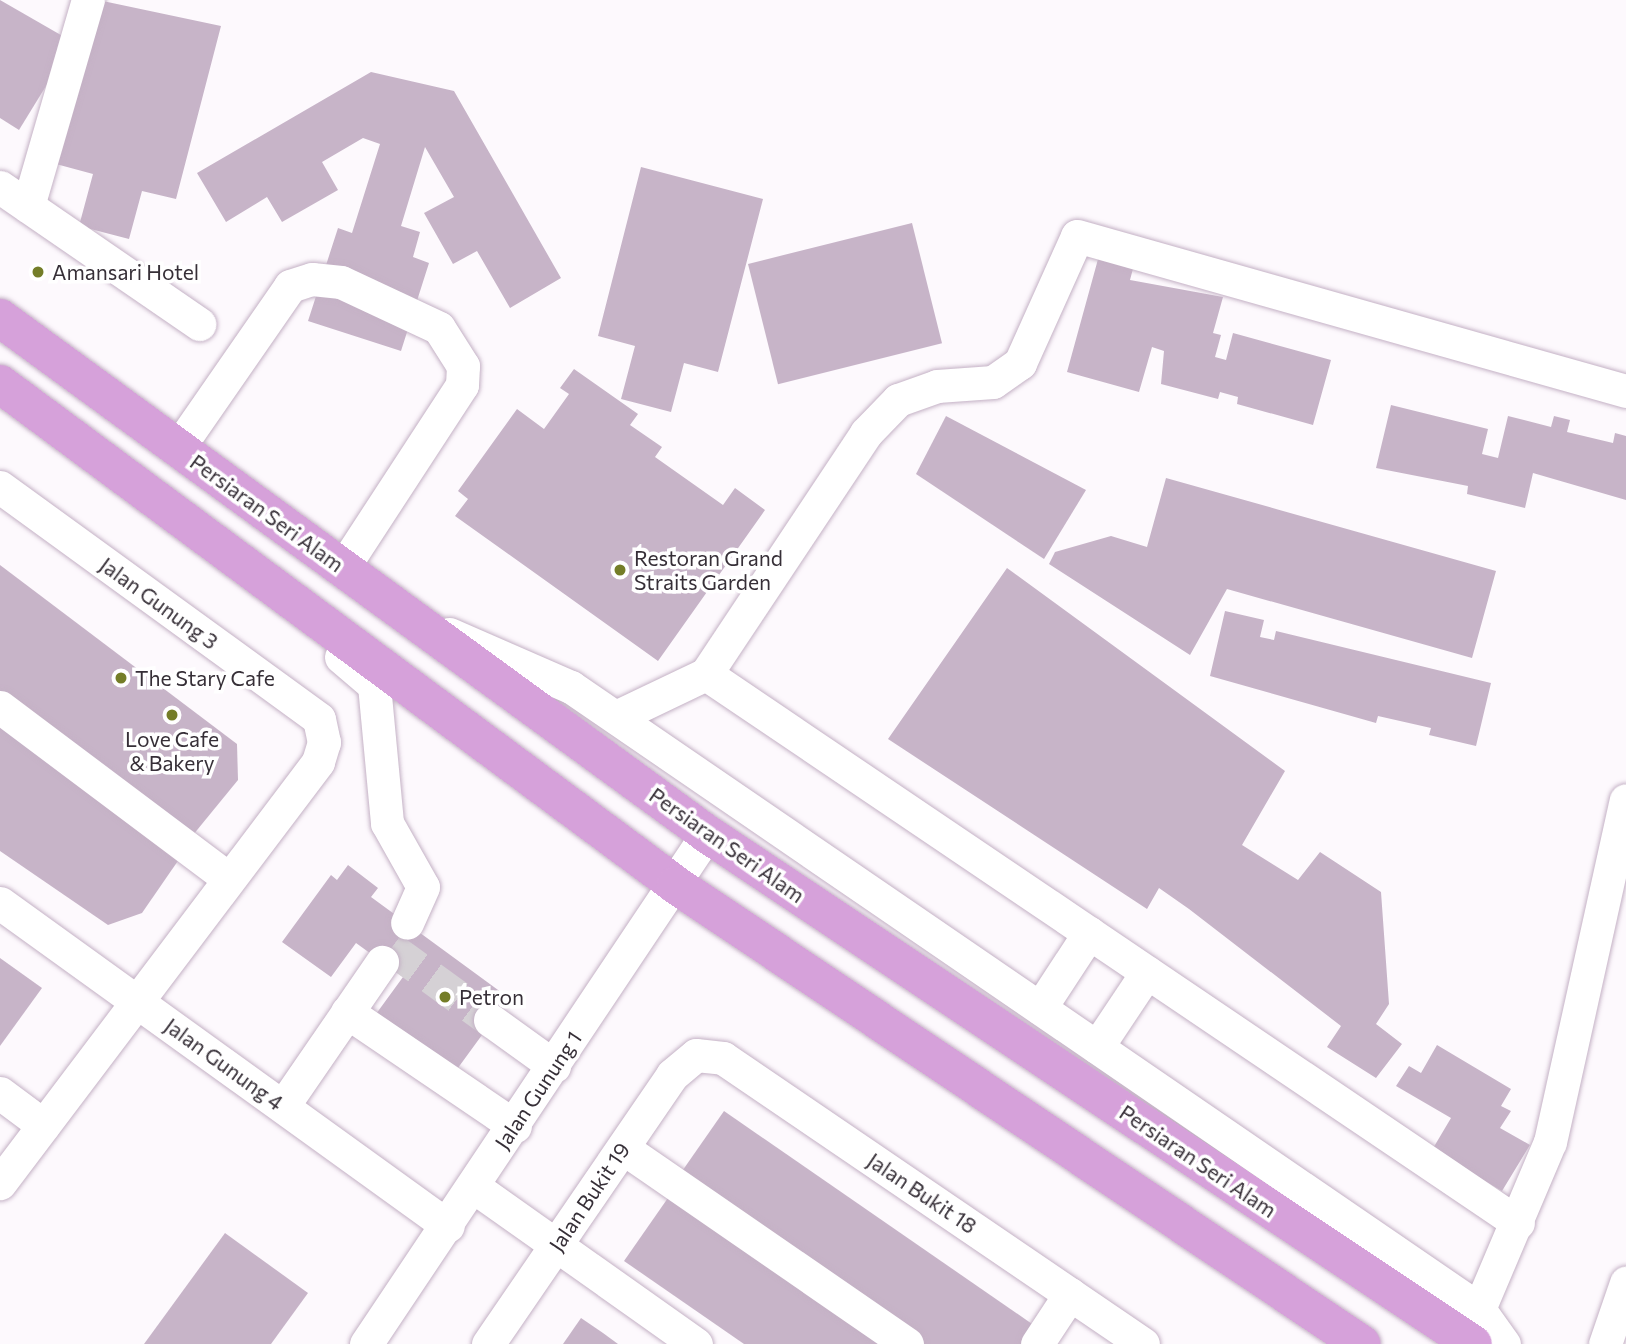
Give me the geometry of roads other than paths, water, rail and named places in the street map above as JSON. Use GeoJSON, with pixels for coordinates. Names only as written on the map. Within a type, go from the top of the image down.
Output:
{"type":"FeatureCollection","features":[{"type":"Feature","properties":{"kind":"main road","name":"Persiaran Seri Alam"},"geometry":{"type":"LineString","coordinates":[[0,318],[707,834],[1476,1326]]}},
{"type":"Feature","properties":{"kind":"main road"},"geometry":{"type":"LineString","coordinates":[[0,384],[676,886],[1360,1344]]}},
{"type":"Feature","properties":{"kind":"street"},"geometry":{"type":"LineString","coordinates":[[27,206],[88,0]]}},
{"type":"Feature","properties":{"kind":"street"},"geometry":{"type":"LineString","coordinates":[[0,187],[199,324]]}},
{"type":"Feature","properties":{"kind":"street"},"geometry":{"type":"LineString","coordinates":[[616,717],[706,674],[866,433],[898,400],[937,386],[993,382],[1020,363],[1077,236],[1626,391]]}},
{"type":"Feature","properties":{"kind":"street"},"geometry":{"type":"LineString","coordinates":[[178,449],[290,286],[312,279],[341,282],[439,328],[463,366],[462,385],[342,569]]}},
{"type":"Feature","properties":{"kind":"street","name":"Jalan Gunung 3"},"geometry":{"type":"LineString","coordinates":[[0,487],[319,719],[324,742],[318,762],[228,878]]}},
{"type":"Feature","properties":{"kind":"street"},"geometry":{"type":"LineString","coordinates":[[297,604],[318,637],[374,685],[387,823],[423,887],[407,923]]}},
{"type":"Feature","properties":{"kind":"street"},"geometry":{"type":"LineString","coordinates":[[405,615],[571,687],[1097,1047],[1504,1344]]}},
{"type":"Feature","properties":{"kind":"street"},"geometry":{"type":"LineString","coordinates":[[706,674],[1518,1223]]}},
{"type":"Feature","properties":{"kind":"street"},"geometry":{"type":"LineString","coordinates":[[0,707],[228,878],[0,1183]]}},
{"type":"Feature","properties":{"kind":"street"},"geometry":{"type":"LineString","coordinates":[[1476,1326],[1550,1142],[1626,800]]}},
{"type":"Feature","properties":{"kind":"street","name":"Jalan Gunung 1"},"geometry":{"type":"LineString","coordinates":[[366,1344],[676,886],[707,834]]}},
{"type":"Feature","properties":{"kind":"street","name":"Jalan Gunung 4"},"geometry":{"type":"LineString","coordinates":[[0,903],[448,1226]]}},
{"type":"Feature","properties":{"kind":"street"},"geometry":{"type":"LineString","coordinates":[[1040,1008],[1089,933]]}},
{"type":"Feature","properties":{"kind":"street"},"geometry":{"type":"LineString","coordinates":[[283,1107],[382,962]]}},
{"type":"Feature","properties":{"kind":"street"},"geometry":{"type":"LineString","coordinates":[[1097,1047],[1147,972]]}},
{"type":"Feature","properties":{"kind":"street"},"geometry":{"type":"LineString","coordinates":[[347,1012],[514,1126]]}},
{"type":"Feature","properties":{"kind":"street"},"geometry":{"type":"LineString","coordinates":[[490,1020],[554,1066]]}},
{"type":"Feature","properties":{"kind":"street","name":"Jalan Bukit 19"},"geometry":{"type":"LineString","coordinates":[[488,1344],[672,1075],[696,1055]]}},
{"type":"Feature","properties":{"kind":"street","name":"Jalan Bukit 18"},"geometry":{"type":"LineString","coordinates":[[696,1055],[723,1058],[1143,1344]]}},
{"type":"Feature","properties":{"kind":"street"},"geometry":{"type":"LineString","coordinates":[[0,1093],[43,1125]]}},
{"type":"Feature","properties":{"kind":"street"},"geometry":{"type":"LineString","coordinates":[[623,1148],[907,1344]]}},
{"type":"Feature","properties":{"kind":"street"},"geometry":{"type":"LineString","coordinates":[[474,1187],[696,1344]]}},
{"type":"Feature","properties":{"kind":"street"},"geometry":{"type":"LineString","coordinates":[[1605,1344],[1626,1283]]}},
{"type":"Feature","properties":{"kind":"street"},"geometry":{"type":"LineString","coordinates":[[1037,1344],[1070,1294]]}},
{"type":"Feature","properties":{"kind":"tunnel"},"geometry":{"type":"LineString","coordinates":[[391,948],[490,1020]]}},
{"type":"Feature","properties":{"kind":"place","name":"Amansari Hotel"},"geometry":{"type":"Point","coordinates":[38,272]}},
{"type":"Feature","properties":{"kind":"place","name":"Restoran Grand Straits Garden"},"geometry":{"type":"Point","coordinates":[620,570]}},
{"type":"Feature","properties":{"kind":"place","name":"The Stary Cafe"},"geometry":{"type":"Point","coordinates":[121,678]}},
{"type":"Feature","properties":{"kind":"place","name":"Love Cafe & Bakery"},"geometry":{"type":"Point","coordinates":[172,715]}},
{"type":"Feature","properties":{"kind":"place","name":"Petron"},"geometry":{"type":"Point","coordinates":[445,997]}}]}
